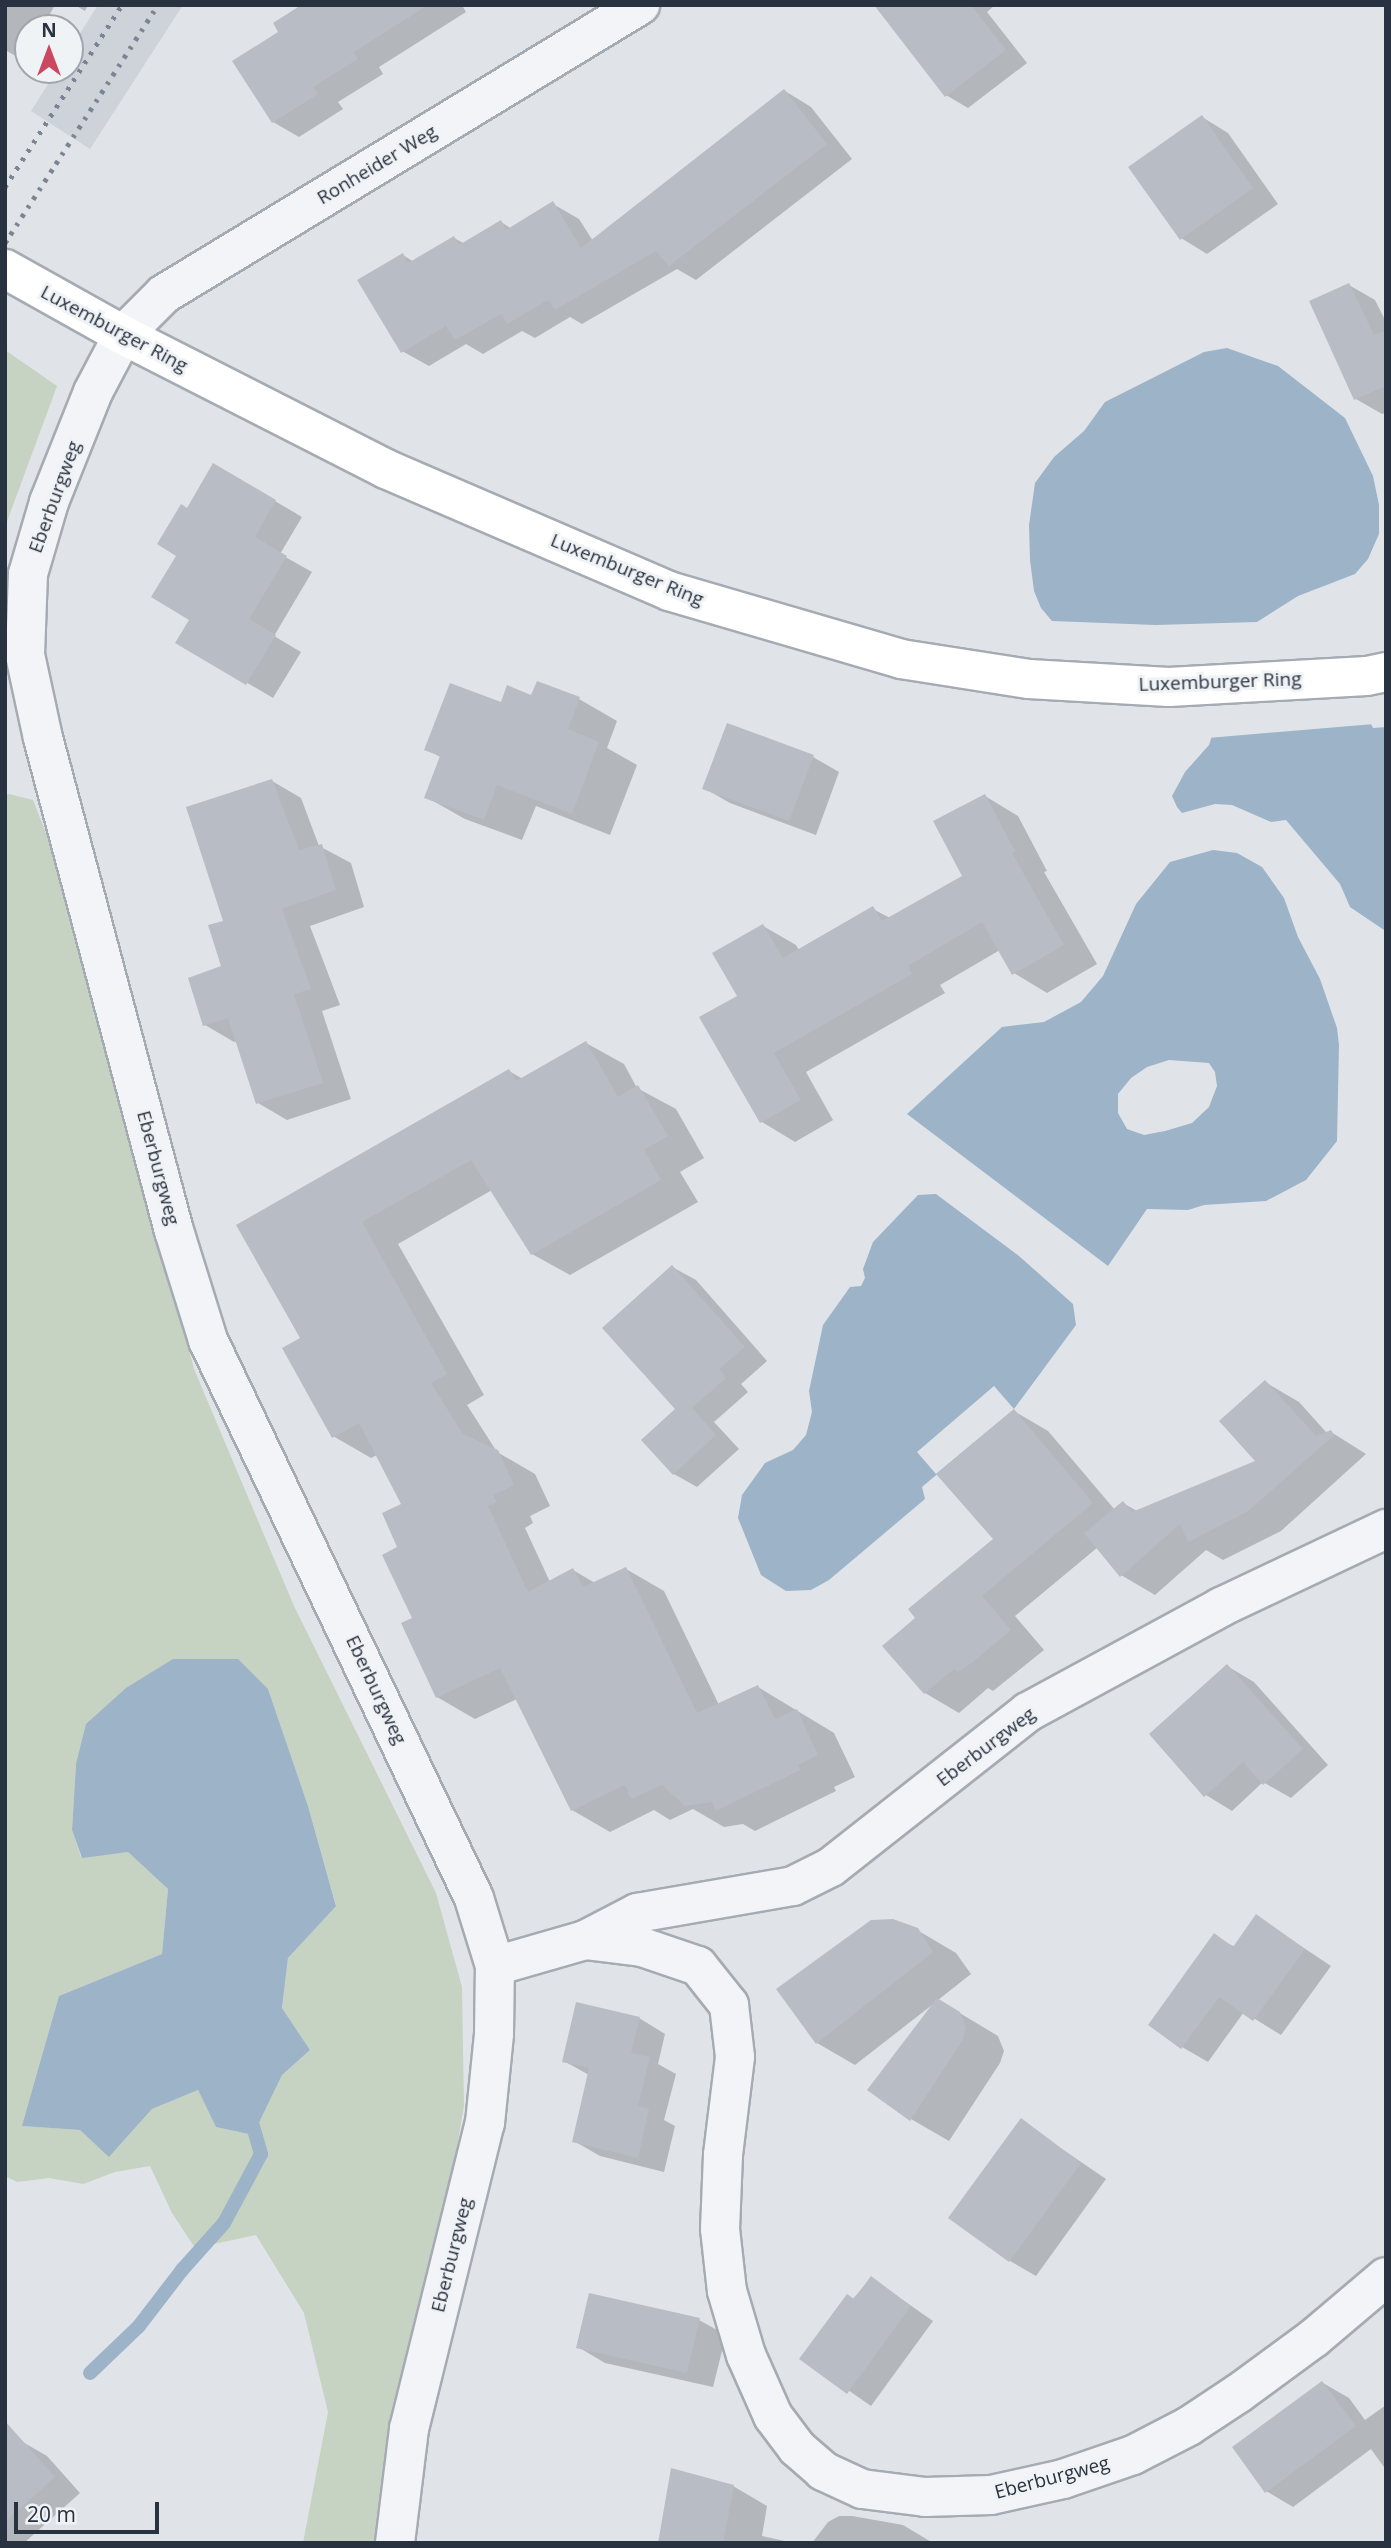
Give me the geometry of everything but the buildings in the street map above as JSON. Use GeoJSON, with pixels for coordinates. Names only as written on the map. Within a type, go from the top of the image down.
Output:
{"type":"FeatureCollection","features":[{"type":"Feature","properties":{"kind":"main road","name":"Luxemburger Ring"},"geometry":{"type":"LineString","coordinates":[[5,269],[123,335],[386,469],[668,591],[901,659],[1029,679],[1169,687],[1367,676],[1386,672]]}},
{"type":"Feature","properties":{"kind":"street","name":"Ronheider Weg"},"geometry":{"type":"LineString","coordinates":[[123,335],[163,294],[640,5]]}},
{"type":"Feature","properties":{"kind":"street","name":"Eberburgweg"},"geometry":{"type":"LineString","coordinates":[[123,335],[93,392],[49,502],[28,574],[25,655],[43,738],[174,1231],[208,1340],[474,1898],[495,1966],[494,2034],[485,2123],[409,2429],[395,2543]]}},
{"type":"Feature","properties":{"kind":"street","name":"Eberburgweg"},"geometry":{"type":"LineString","coordinates":[[495,1966],[585,1941],[637,1913],[793,1886],[831,1867],[1028,1712],[1221,1607],[1386,1530]]}},
{"type":"Feature","properties":{"kind":"street","name":"Eberburgweg"},"geometry":{"type":"LineString","coordinates":[[585,1941],[642,1947],[698,1966],[729,2006],[735,2057],[723,2155],[720,2229],[727,2291],[746,2355],[773,2416],[797,2448],[823,2471],[862,2489],[925,2497],[991,2495],[1063,2479],[1133,2455],[1189,2426],[1240,2393],[1314,2338],[1386,2277]]}},
{"type":"Feature","properties":{"kind":"shaded area"},"geometry":{"type":"Polygon","coordinates":[[[98,5],[183,5],[90,149],[31,111],[48,84],[84,84],[84,27],[98,5]]]}},
{"type":"Feature","properties":{"kind":"green space"},"geometry":{"type":"Polygon","coordinates":[[[5,350],[57,386],[5,527],[5,350]]]}},
{"type":"Feature","properties":{"kind":"green space"},"geometry":{"type":"Polygon","coordinates":[[[5,795],[33,800],[60,869],[194,1369],[294,1606],[436,1893],[462,1987],[464,2106],[388,2543],[303,2543],[328,2412],[304,2313],[256,2235],[195,2248],[172,2213],[150,2166],[115,2172],[83,2184],[49,2178],[17,2182],[5,2176],[5,795]],[[268,1689],[76,1764],[72,1830],[81,1857],[128,1852],[168,1889],[162,1954],[59,1996],[23,2126],[80,2130],[110,2156],[152,2109],[198,2090],[216,2127],[253,2135],[282,2075],[310,2050],[282,2008],[288,1958],[336,1905],[308,1806],[268,1689]]]}},
{"type":"Feature","properties":{"kind":"water"},"geometry":{"type":"Polygon","coordinates":[[[1227,348],[1278,366],[1345,418],[1373,476],[1379,505],[1379,534],[1368,559],[1355,574],[1298,596],[1257,622],[1156,625],[1052,621],[1041,608],[1034,591],[1030,560],[1029,525],[1035,483],[1054,457],[1084,431],[1105,402],[1204,352],[1227,348]]]}},
{"type":"Feature","properties":{"kind":"water"},"geometry":{"type":"Polygon","coordinates":[[[1242,646],[1351,683],[1373,728],[1386,727],[1384,930],[1350,907],[1340,884],[1286,820],[1271,822],[1232,805],[1215,804],[1182,813],[1177,807],[1172,796],[1185,772],[1209,745],[1242,646]]]}},
{"type":"Feature","properties":{"kind":"water"},"geometry":{"type":"Polygon","coordinates":[[[1213,850],[1237,853],[1262,867],[1284,898],[1298,937],[1320,979],[1337,1028],[1337,1141],[1306,1180],[1266,1201],[1204,1205],[1188,1210],[1147,1209],[1108,1266],[907,1114],[1002,1027],[1044,1022],[1081,1002],[1103,976],[1136,904],[1170,862],[1213,850]],[[1169,1060],[1147,1067],[1131,1078],[1118,1094],[1118,1113],[1127,1129],[1144,1135],[1192,1123],[1209,1107],[1217,1086],[1215,1072],[1209,1063],[1169,1060]]]}},
{"type":"Feature","properties":{"kind":"water"},"geometry":{"type":"Polygon","coordinates":[[[936,1194],[1019,1256],[1073,1304],[1076,1325],[1014,1409],[922,1487],[925,1499],[829,1580],[811,1590],[786,1591],[761,1575],[738,1518],[742,1495],[765,1463],[793,1450],[806,1435],[812,1412],[809,1391],[823,1325],[850,1287],[861,1286],[865,1278],[863,1269],[873,1242],[918,1195],[936,1194]]]}},
{"type":"Feature","properties":{"kind":"water"},"geometry":{"type":"Polygon","coordinates":[[[173,1659],[238,1659],[268,1689],[308,1806],[336,1906],[288,1958],[282,2008],[310,2050],[282,2075],[253,2135],[216,2127],[198,2090],[152,2109],[109,2157],[80,2130],[22,2126],[59,1996],[162,1954],[168,1889],[128,1852],[82,1858],[72,1830],[76,1764],[86,1724],[126,1688],[173,1659]]]}},
{"type":"Feature","properties":{"kind":"pier"},"geometry":{"type":"Polygon","coordinates":[[[1241,642],[1281,643],[1353,680],[1374,724],[1208,738],[1241,642]]]}},
{"type":"Feature","properties":{"kind":"pier"},"geometry":{"type":"Polygon","coordinates":[[[994,1386],[1014,1409],[936,1474],[917,1452],[994,1386]]]}},
{"type":"Feature","properties":{"kind":"waterway"},"geometry":{"type":"LineString","coordinates":[[90,2373],[139,2326],[182,2270],[224,2223],[261,2154],[250,2116]]}},
{"type":"Feature","properties":{"kind":"railway"},"geometry":{"type":"LineString","coordinates":[[5,187],[122,5]]}},
{"type":"Feature","properties":{"kind":"railway"},"geometry":{"type":"LineString","coordinates":[[5,243],[158,5]]}}]}
